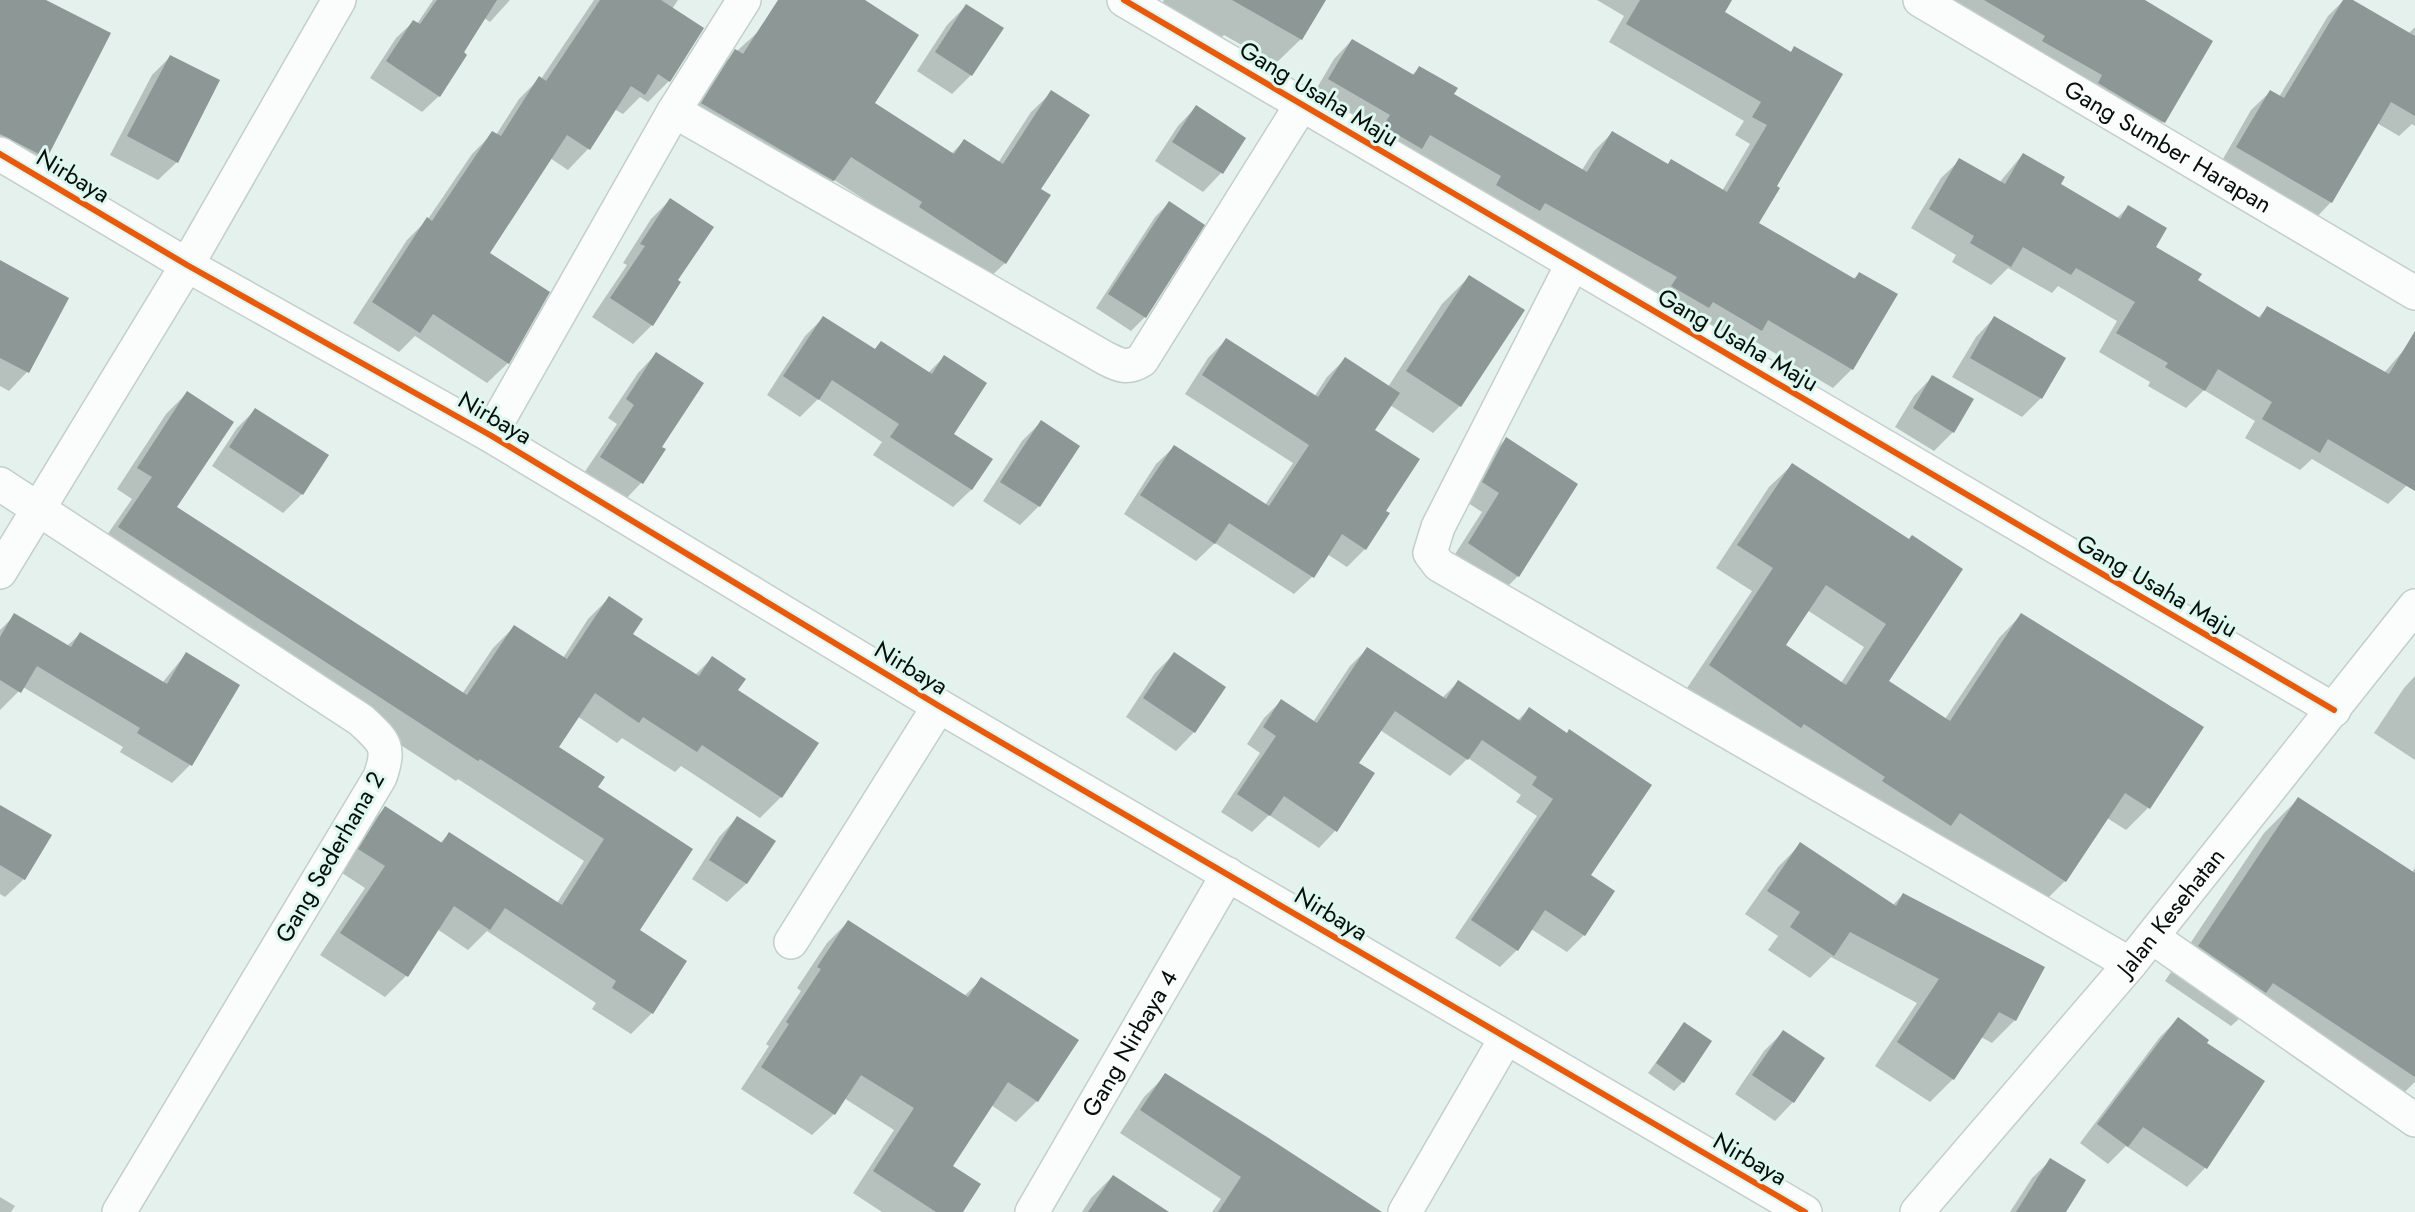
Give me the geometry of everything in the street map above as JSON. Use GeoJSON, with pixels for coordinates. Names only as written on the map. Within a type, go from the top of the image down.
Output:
{"type":"FeatureCollection","features":[{"type":"Feature","properties":{"kind":"street"},"geometry":{"type":"LineString","coordinates":[[0,572],[187,264],[339,0]]}},
{"type":"Feature","properties":{"kind":"street"},"geometry":{"type":"LineString","coordinates":[[490,435],[674,111],[744,0]]}},
{"type":"Feature","properties":{"kind":"street","name":"Gang Usaha Maju"},"geometry":{"type":"LineString","coordinates":[[1124,0],[2334,710]]}},
{"type":"Feature","properties":{"kind":"street","name":"Gang Sumber Harapan"},"geometry":{"type":"LineString","coordinates":[[1920,0],[2415,293]]}},
{"type":"Feature","properties":{"kind":"street"},"geometry":{"type":"LineString","coordinates":[[674,111],[1105,358],[1120,366],[1131,367],[1142,360],[1302,104]]}},
{"type":"Feature","properties":{"kind":"street","name":"Nirbaya"},"geometry":{"type":"LineString","coordinates":[[0,154],[187,264],[490,435],[939,706],[1805,1212]]}},
{"type":"Feature","properties":{"kind":"street"},"geometry":{"type":"LineString","coordinates":[[1572,264],[1438,527],[1430,553],[1439,565],[2130,964]]}},
{"type":"Feature","properties":{"kind":"street","name":"Gang Sederhana 2"},"geometry":{"type":"LineString","coordinates":[[0,484],[39,507],[361,720],[384,741],[387,757],[380,777],[119,1212]]}},
{"type":"Feature","properties":{"kind":"street","name":"Jalan Kesehatan"},"geometry":{"type":"LineString","coordinates":[[1917,1212],[2130,964],[2415,606]]}},
{"type":"Feature","properties":{"kind":"street"},"geometry":{"type":"LineString","coordinates":[[791,942],[939,706]]}},
{"type":"Feature","properties":{"kind":"street","name":"Gang Nirbaya 4"},"geometry":{"type":"LineString","coordinates":[[1032,1212],[1228,874]]}},
{"type":"Feature","properties":{"kind":"street"},"geometry":{"type":"LineString","coordinates":[[2152,937],[2415,1120]]}},
{"type":"Feature","properties":{"kind":"street"},"geometry":{"type":"LineString","coordinates":[[1405,1212],[1506,1038]]}},
{"type":"Feature","properties":{"kind":"building"},"geometry":{"type":"Polygon","coordinates":[[[0,0],[46,0],[111,33],[47,158],[0,134],[0,0]]]}},
{"type":"Feature","properties":{"kind":"building"},"geometry":{"type":"Polygon","coordinates":[[[437,0],[497,0],[464,52],[467,55],[440,97],[386,61],[413,20],[420,24],[437,0]]]}},
{"type":"Feature","properties":{"kind":"building"},"geometry":{"type":"Polygon","coordinates":[[[600,0],[661,0],[704,28],[670,82],[658,74],[645,95],[631,86],[590,150],[567,135],[490,253],[550,292],[509,364],[433,314],[420,333],[372,302],[427,217],[432,221],[492,131],[501,136],[539,76],[546,81],[600,0]]]}},
{"type":"Feature","properties":{"kind":"building"},"geometry":{"type":"Polygon","coordinates":[[[778,0],[865,0],[919,35],[875,103],[954,154],[964,139],[1003,164],[1051,90],[1090,115],[1041,189],[1051,195],[1006,264],[919,207],[922,202],[851,157],[834,181],[701,103],[735,49],[743,54],[778,0]]]}},
{"type":"Feature","properties":{"kind":"building"},"geometry":{"type":"Polygon","coordinates":[[[1232,0],[1326,0],[1302,40],[1232,0]]]}},
{"type":"Feature","properties":{"kind":"building"},"geometry":{"type":"Polygon","coordinates":[[[1640,0],[1732,0],[1725,12],[1791,52],[1794,46],[1843,74],[1777,186],[1780,188],[1759,223],[1855,279],[1859,272],[1898,294],[1853,370],[1768,320],[1762,331],[1713,302],[1709,308],[1671,286],[1677,277],[1545,203],[1540,211],[1496,185],[1501,176],[1430,135],[1422,149],[1383,126],[1390,115],[1328,79],[1352,39],[1414,75],[1419,66],[1458,88],[1454,94],[1587,172],[1612,131],[1668,164],[1671,159],[1727,192],[1767,125],[1752,117],[1761,102],[1626,24],[1640,0]]]}},
{"type":"Feature","properties":{"kind":"building"},"geometry":{"type":"Polygon","coordinates":[[[1984,0],[2145,0],[2213,41],[2165,123],[2098,83],[2102,75],[2042,41],[2045,36],[1984,0]]]}},
{"type":"Feature","properties":{"kind":"building"},"geometry":{"type":"Polygon","coordinates":[[[2343,0],[2353,0],[2415,36],[2415,116],[2391,102],[2332,203],[2236,147],[2270,90],[2284,98],[2343,0]]]}},
{"type":"Feature","properties":{"kind":"building"},"geometry":{"type":"Polygon","coordinates":[[[966,4],[1004,28],[972,76],[935,52],[966,4]]]}},
{"type":"Feature","properties":{"kind":"building"},"geometry":{"type":"Polygon","coordinates":[[[170,55],[220,80],[178,163],[127,136],[170,55]]]}},
{"type":"Feature","properties":{"kind":"building"},"geometry":{"type":"Polygon","coordinates":[[[1196,105],[1246,138],[1223,174],[1172,142],[1196,105]]]}},
{"type":"Feature","properties":{"kind":"building"},"geometry":{"type":"Polygon","coordinates":[[[2023,153],[2065,177],[2061,184],[2120,219],[2128,205],[2167,228],[2156,247],[2202,274],[2198,280],[2260,318],[2267,306],[2389,374],[2415,331],[2415,491],[2328,439],[2320,453],[2262,419],[2272,402],[2218,369],[2205,391],[2165,367],[2168,363],[2116,333],[2135,302],[2076,268],[2071,275],[2023,247],[2011,267],[1970,243],[1974,236],[1929,209],[1959,158],[2005,184],[2023,153]]]}},
{"type":"Feature","properties":{"kind":"building"},"geometry":{"type":"Polygon","coordinates":[[[670,198],[714,227],[678,280],[681,282],[653,326],[610,298],[645,246],[640,244],[670,198]]]}},
{"type":"Feature","properties":{"kind":"building"},"geometry":{"type":"Polygon","coordinates":[[[1169,201],[1205,225],[1146,318],[1108,294],[1169,201]]]}},
{"type":"Feature","properties":{"kind":"building"},"geometry":{"type":"Polygon","coordinates":[[[0,260],[69,298],[29,373],[0,358],[0,260]]]}},
{"type":"Feature","properties":{"kind":"building"},"geometry":{"type":"Polygon","coordinates":[[[1469,275],[1525,310],[1461,407],[1406,371],[1469,275]]]}},
{"type":"Feature","properties":{"kind":"building"},"geometry":{"type":"Polygon","coordinates":[[[823,316],[875,349],[881,341],[932,374],[944,355],[987,383],[954,434],[993,459],[972,490],[890,437],[899,424],[832,380],[819,400],[783,376],[823,316]]]}},
{"type":"Feature","properties":{"kind":"building"},"geometry":{"type":"Polygon","coordinates":[[[1994,316],[2066,358],[2042,399],[1970,358],[1994,316]]]}},
{"type":"Feature","properties":{"kind":"building"},"geometry":{"type":"Polygon","coordinates":[[[1226,338],[1318,397],[1345,357],[1400,393],[1375,430],[1420,459],[1386,511],[1390,513],[1366,550],[1342,534],[1314,578],[1229,523],[1215,544],[1140,495],[1174,445],[1269,506],[1309,445],[1202,375],[1226,338]]]}},
{"type":"Feature","properties":{"kind":"building"},"geometry":{"type":"Polygon","coordinates":[[[656,352],[704,383],[662,447],[666,449],[643,484],[600,457],[634,405],[626,399],[656,352]]]}},
{"type":"Feature","properties":{"kind":"building"},"geometry":{"type":"Polygon","coordinates":[[[1932,375],[1974,399],[1954,433],[1913,408],[1932,375]]]}},
{"type":"Feature","properties":{"kind":"building"},"geometry":{"type":"Polygon","coordinates":[[[187,391],[234,422],[177,507],[467,695],[514,625],[567,659],[609,596],[643,619],[633,634],[699,676],[712,656],[746,679],[738,690],[819,743],[782,798],[702,745],[697,752],[643,717],[639,723],[595,693],[559,747],[605,777],[598,787],[693,849],[640,930],[687,961],[653,1014],[612,988],[616,981],[505,908],[490,930],[454,906],[408,977],[340,933],[385,866],[358,849],[385,806],[442,843],[449,832],[562,905],[604,839],[480,759],[478,761],[118,527],[152,477],[137,468],[187,391]]]}},
{"type":"Feature","properties":{"kind":"building"},"geometry":{"type":"Polygon","coordinates":[[[255,408],[329,455],[303,495],[229,447],[255,408]]]}},
{"type":"Feature","properties":{"kind":"building"},"geometry":{"type":"Polygon","coordinates":[[[1041,420],[1080,446],[1040,507],[1000,482],[1041,420]]]}},
{"type":"Feature","properties":{"kind":"building"},"geometry":{"type":"Polygon","coordinates":[[[1506,437],[1578,484],[1519,577],[1468,543],[1499,493],[1482,482],[1506,437]]]}},
{"type":"Feature","properties":{"kind":"building"},"geometry":{"type":"Polygon","coordinates":[[[1792,463],[1909,539],[1912,535],[1963,569],[1889,681],[1950,721],[2021,613],[2204,727],[2150,809],[2125,793],[2066,882],[1960,813],[1951,826],[1882,781],[1885,777],[1804,724],[1801,728],[1709,665],[1773,568],[1737,545],[1792,463]],[[1826,585],[1786,645],[1846,685],[1886,624],[1826,585]]]}},
{"type":"Feature","properties":{"kind":"building"},"geometry":{"type":"Polygon","coordinates":[[[14,613],[71,647],[80,632],[167,684],[186,652],[240,685],[192,766],[137,733],[140,728],[37,666],[21,693],[0,680],[0,637],[14,613]]]}},
{"type":"Feature","properties":{"kind":"building"},"geometry":{"type":"Polygon","coordinates":[[[1367,647],[1446,699],[1458,680],[1520,721],[1529,707],[1567,733],[1569,729],[1652,785],[1591,875],[1615,891],[1585,936],[1545,910],[1518,951],[1471,920],[1553,799],[1532,785],[1537,777],[1482,740],[1468,760],[1395,711],[1359,763],[1375,773],[1337,832],[1284,796],[1270,816],[1237,794],[1276,736],[1263,727],[1281,699],[1317,723],[1367,647]]]}},
{"type":"Feature","properties":{"kind":"building"},"geometry":{"type":"Polygon","coordinates":[[[1174,652],[1226,687],[1195,733],[1143,698],[1174,652]]]}},
{"type":"Feature","properties":{"kind":"building"},"geometry":{"type":"Polygon","coordinates":[[[2298,797],[2415,873],[2415,1077],[2273,983],[2266,993],[2198,946],[2298,797]]]}},
{"type":"Feature","properties":{"kind":"building"},"geometry":{"type":"Polygon","coordinates":[[[0,805],[52,835],[25,880],[0,865],[0,805]]]}},
{"type":"Feature","properties":{"kind":"building"},"geometry":{"type":"Polygon","coordinates":[[[737,816],[776,841],[747,884],[709,860],[737,816]]]}},
{"type":"Feature","properties":{"kind":"building"},"geometry":{"type":"Polygon","coordinates":[[[1800,842],[1896,906],[1903,893],[2045,967],[2016,1021],[1999,1012],[1954,1080],[1897,1042],[1939,979],[1850,932],[1834,956],[1790,927],[1800,912],[1767,891],[1800,842]]]}},
{"type":"Feature","properties":{"kind":"building"},"geometry":{"type":"Polygon","coordinates":[[[848,920],[968,997],[981,977],[1079,1040],[1038,1102],[1008,1082],[953,1166],[981,1184],[963,1212],[936,1212],[873,1171],[914,1108],[861,1075],[835,1115],[761,1067],[789,1024],[786,1022],[821,969],[817,967],[848,920]]]}},
{"type":"Feature","properties":{"kind":"building"},"geometry":{"type":"Polygon","coordinates":[[[2178,1017],[2209,1040],[2207,1043],[2265,1081],[2207,1169],[2143,1127],[2128,1147],[2097,1124],[2178,1017]]]}},
{"type":"Feature","properties":{"kind":"building"},"geometry":{"type":"Polygon","coordinates":[[[1684,1022],[1712,1041],[1684,1083],[1656,1063],[1684,1022]]]}},
{"type":"Feature","properties":{"kind":"building"},"geometry":{"type":"Polygon","coordinates":[[[1783,1030],[1825,1058],[1794,1103],[1752,1075],[1783,1030]]]}},
{"type":"Feature","properties":{"kind":"building"},"geometry":{"type":"Polygon","coordinates":[[[1165,1073],[1382,1212],[1218,1212],[1241,1177],[1140,1110],[1165,1073]]]}},
{"type":"Feature","properties":{"kind":"building"},"geometry":{"type":"Polygon","coordinates":[[[2050,1158],[2086,1180],[2066,1212],[2016,1212],[2050,1158]]]}},
{"type":"Feature","properties":{"kind":"building"},"geometry":{"type":"Polygon","coordinates":[[[1113,1175],[1169,1212],[1088,1212],[1113,1175]]]}},
{"type":"Feature","properties":{"kind":"cycle path"},"geometry":{"type":"LineString","coordinates":[[1124,0],[2334,710]]}},
{"type":"Feature","properties":{"kind":"cycle path"},"geometry":{"type":"LineString","coordinates":[[0,154],[187,265],[490,435],[939,706],[1805,1212]]}}]}
